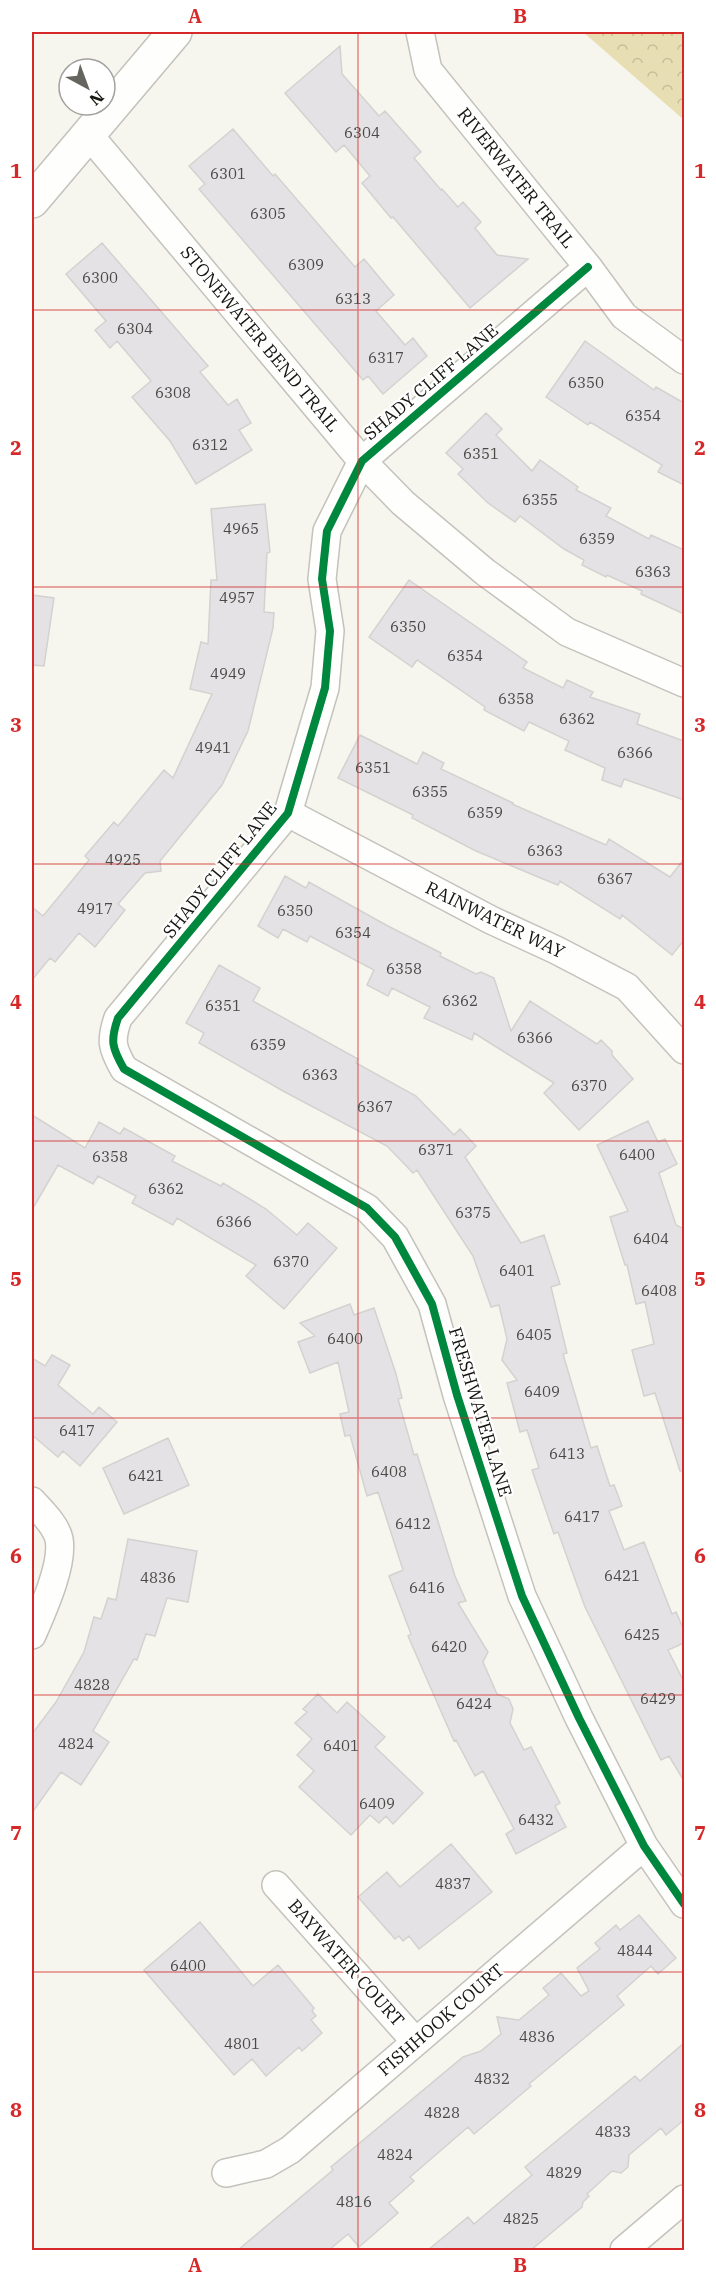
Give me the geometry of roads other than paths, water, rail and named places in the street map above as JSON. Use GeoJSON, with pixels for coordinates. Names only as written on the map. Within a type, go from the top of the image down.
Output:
{"type":"FeatureCollection","features":[{"type":"Feature","properties":{"kind":"main road"},"geometry":{"type":"LineString","coordinates":[[32,201],[175,32]]}},
{"type":"Feature","properties":{"kind":"street","name":"RIVERWATER TRAIL"},"geometry":{"type":"LineString","coordinates":[[420,32],[428,70],[588,267],[624,316],[684,360]]}},
{"type":"Feature","properties":{"kind":"street","name":"STONEWATER BEND TRAIL"},"geometry":{"type":"LineString","coordinates":[[89,135],[362,460],[403,503],[485,572],[567,632],[684,683]]}},
{"type":"Feature","properties":{"kind":"street","name":"SHADY CLIFF LANE"},"geometry":{"type":"LineString","coordinates":[[112,1049],[113,1032],[118,1018],[288,813],[325,688],[330,631],[322,579],[327,531],[362,460],[588,267]]}},
{"type":"Feature","properties":{"kind":"street","name":"RAINWATER WAY"},"geometry":{"type":"LineString","coordinates":[[288,813],[491,920],[556,950],[627,987],[684,1050]]}},
{"type":"Feature","properties":{"kind":"street","name":"FRESHWATER LANE"},"geometry":{"type":"LineString","coordinates":[[112,1049],[124,1069],[367,1208],[395,1237],[432,1304],[457,1395],[522,1596],[579,1718],[644,1846],[684,1904]]}},
{"type":"Feature","properties":{"kind":"street"},"geometry":{"type":"LineString","coordinates":[[32,1501],[47,1518],[59,1539],[57,1563],[49,1596],[32,1635]]}},
{"type":"Feature","properties":{"kind":"street","name":"FISHHOOK COURT"},"geometry":{"type":"LineString","coordinates":[[226,2173],[266,2164],[290,2150],[644,1846]]}},
{"type":"Feature","properties":{"kind":"street","name":"BAYWATER COURT"},"geometry":{"type":"LineString","coordinates":[[276,1885],[415,2041]]}},
{"type":"Feature","properties":{"kind":"street"},"geometry":{"type":"LineString","coordinates":[[624,2250],[684,2199]]}}]}
